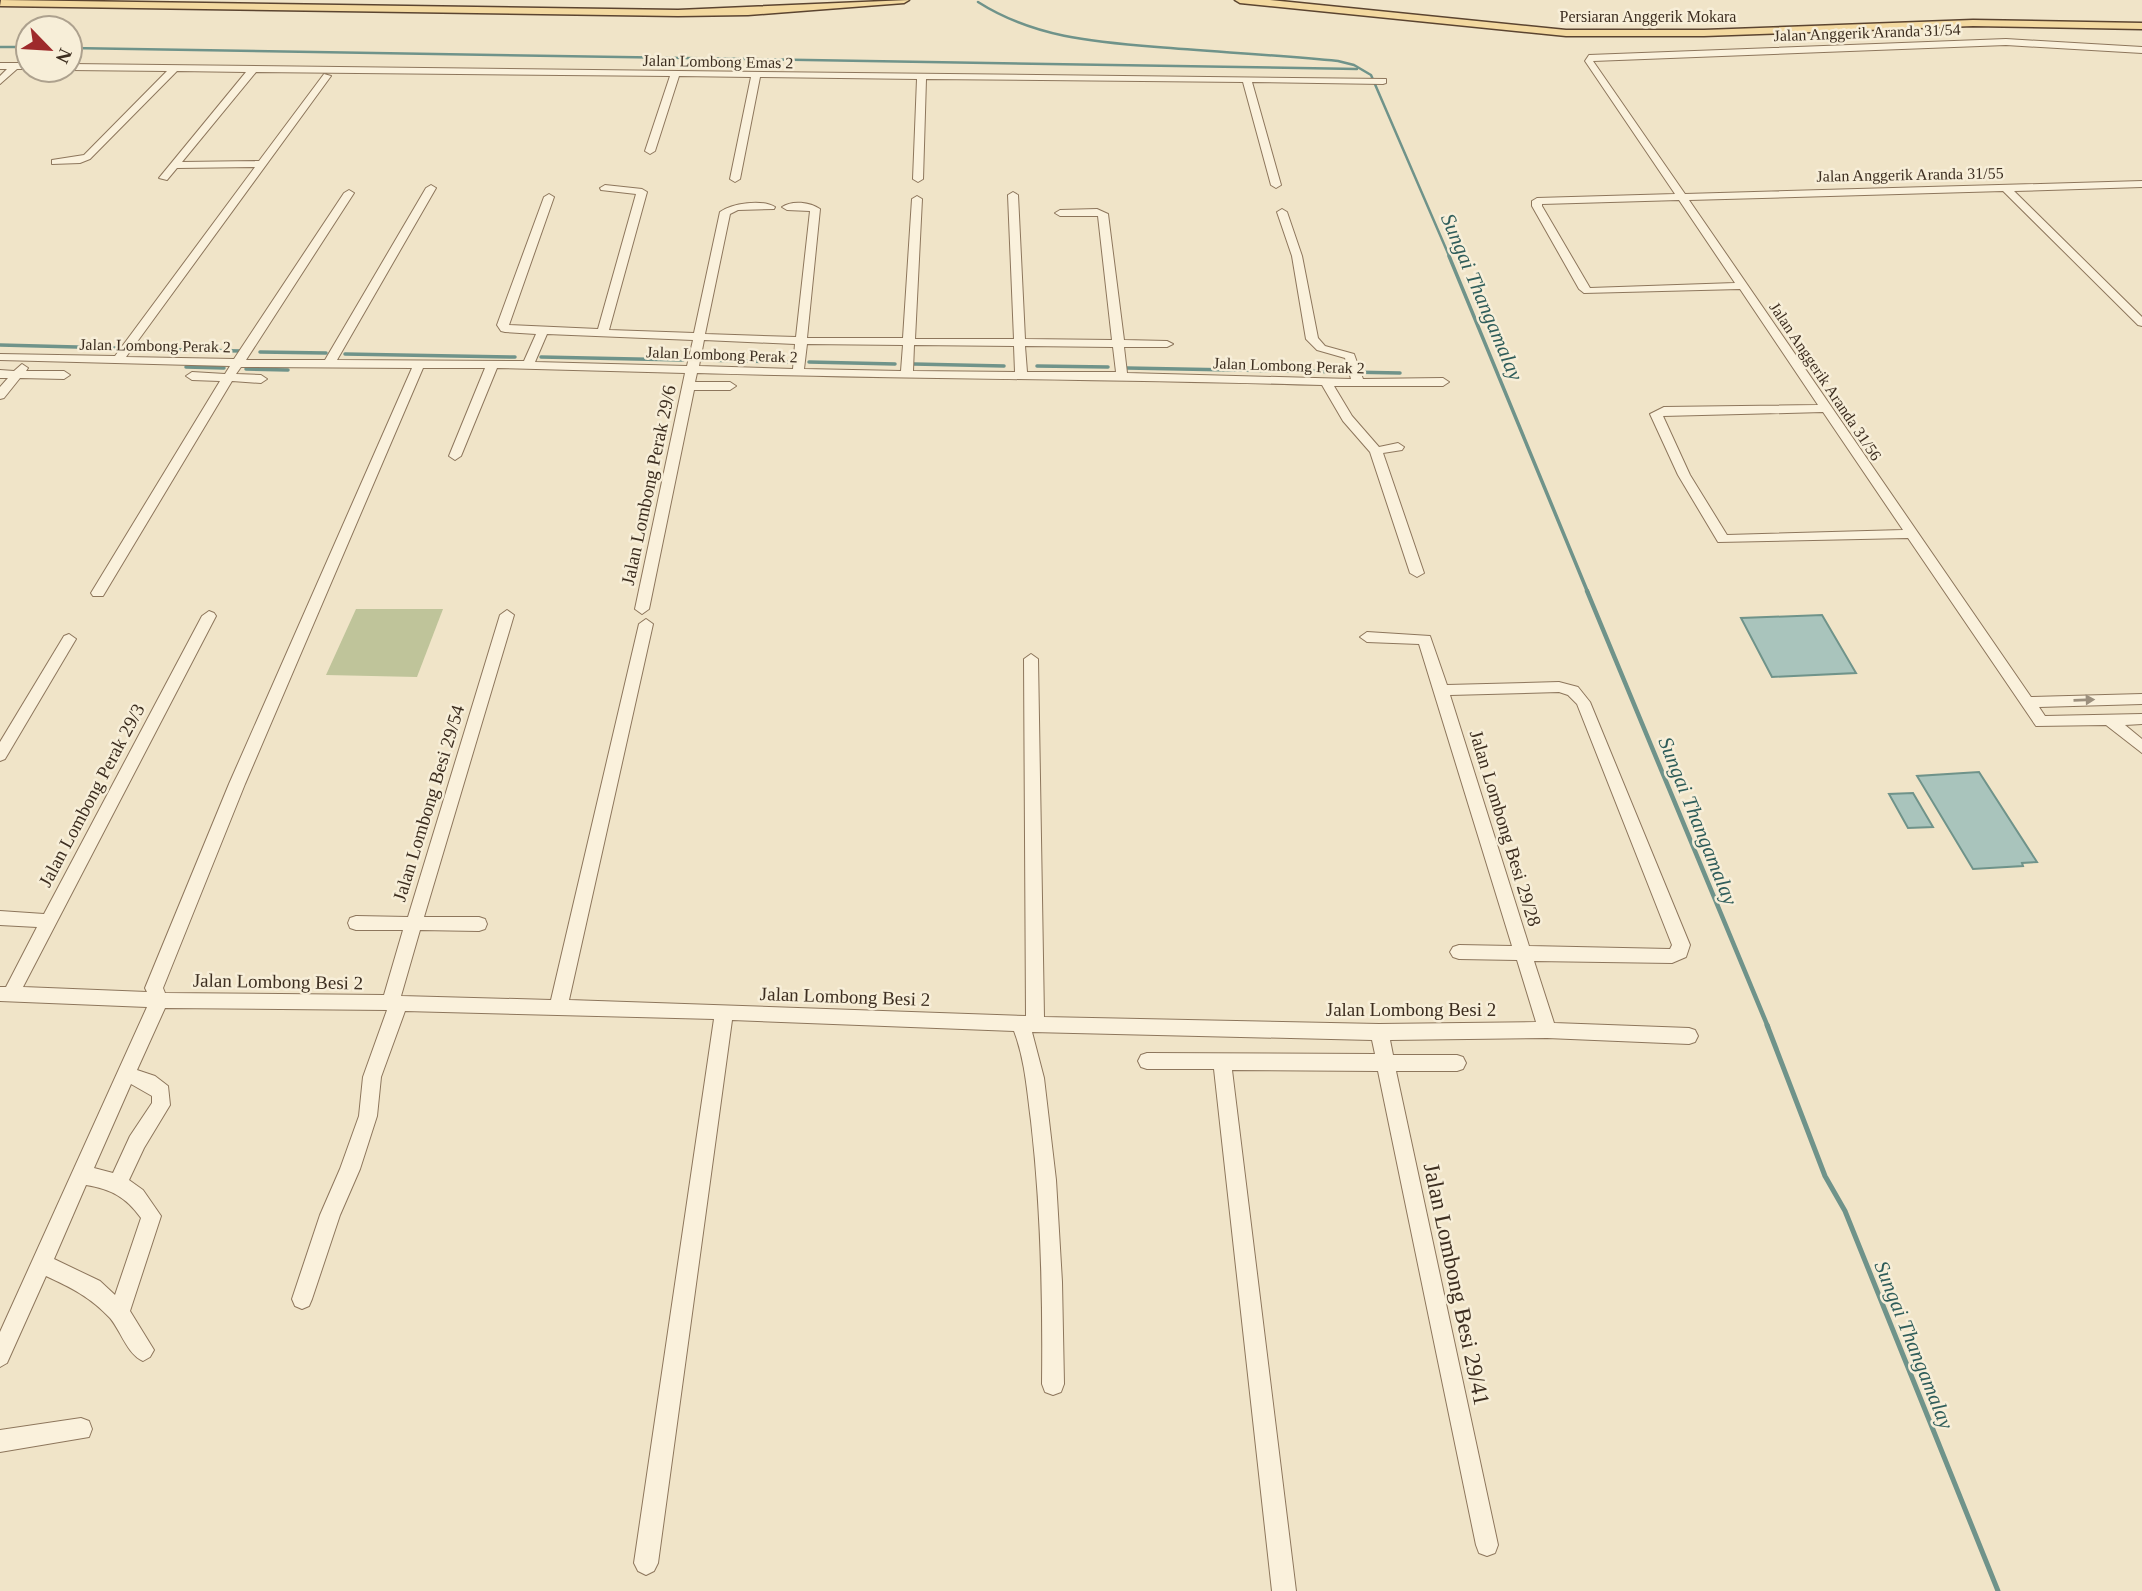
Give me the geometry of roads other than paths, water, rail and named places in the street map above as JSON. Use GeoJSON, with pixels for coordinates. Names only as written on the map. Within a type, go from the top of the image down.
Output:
{"type":"FeatureCollection","features":[{"type":"Feature","properties":{"kind":"main road"},"geometry":{"type":"LineString","coordinates":[[334,0],[658,5],[809,0]]}},
{"type":"Feature","properties":{"kind":"main road"},"geometry":{"type":"LineString","coordinates":[[0,3],[678,13],[748,12],[904,0]]}},
{"type":"Feature","properties":{"kind":"main road","name":"Persiaran Anggerik Mokara"},"geometry":{"type":"LineString","coordinates":[[1240,0],[1566,33],[1704,33],[1973,23],[2142,23]]}},
{"type":"Feature","properties":{"kind":"main road","name":"Persiaran Anggerik Mokara"},"geometry":{"type":"LineString","coordinates":[[1308,0],[1491,20],[1633,28],[1956,18],[2142,23]]}},
{"type":"Feature","properties":{"kind":"street","name":"Jalan Anggerik Aranda 31/54"},"geometry":{"type":"LineString","coordinates":[[1592,57],[2006,42],[2142,50]]}},
{"type":"Feature","properties":{"kind":"street","name":"Jalan Anggerik Aranda 31/56"},"geometry":{"type":"LineString","coordinates":[[1592,57],[1589,61],[1604,84],[2041,722]]}},
{"type":"Feature","properties":{"kind":"street"},"geometry":{"type":"LineString","coordinates":[[0,81],[14,67]]}},
{"type":"Feature","properties":{"kind":"street","name":"Jalan Lombong Emas 2"},"geometry":{"type":"LineString","coordinates":[[84,68],[170,73],[675,74],[1366,83],[1383,81]]}},
{"type":"Feature","properties":{"kind":"street"},"geometry":{"type":"LineString","coordinates":[[164,178],[251,72]]}},
{"type":"Feature","properties":{"kind":"street"},"geometry":{"type":"LineString","coordinates":[[215,74],[251,72],[365,77]]}},
{"type":"Feature","properties":{"kind":"street"},"geometry":{"type":"LineString","coordinates":[[55,162],[87,157],[170,73]]}},
{"type":"Feature","properties":{"kind":"street"},"geometry":{"type":"LineString","coordinates":[[649,151],[675,74]]}},
{"type":"Feature","properties":{"kind":"street"},"geometry":{"type":"LineString","coordinates":[[734,179],[756,75]]}},
{"type":"Feature","properties":{"kind":"street"},"geometry":{"type":"LineString","coordinates":[[118,360],[327,76]]}},
{"type":"Feature","properties":{"kind":"street"},"geometry":{"type":"LineString","coordinates":[[918,179],[922,77]]}},
{"type":"Feature","properties":{"kind":"street"},"geometry":{"type":"LineString","coordinates":[[1247,81],[1276,185]]}},
{"type":"Feature","properties":{"kind":"street"},"geometry":{"type":"LineString","coordinates":[[174,165],[264,164]]}},
{"type":"Feature","properties":{"kind":"street","name":"Jalan Anggerik Aranda 31/55"},"geometry":{"type":"LineString","coordinates":[[1742,286],[1588,291],[1584,289],[1537,206],[1537,201],[2142,184]]}},
{"type":"Feature","properties":{"kind":"street"},"geometry":{"type":"LineString","coordinates":[[329,364],[431,188]]}},
{"type":"Feature","properties":{"kind":"street"},"geometry":{"type":"LineString","coordinates":[[601,334],[642,192],[605,188]]}},
{"type":"Feature","properties":{"kind":"street"},"geometry":{"type":"LineString","coordinates":[[2006,188],[2142,323]]}},
{"type":"Feature","properties":{"kind":"street"},"geometry":{"type":"LineString","coordinates":[[98,593],[228,378],[349,193]]}},
{"type":"Feature","properties":{"kind":"street"},"geometry":{"type":"LineString","coordinates":[[1013,195],[1021,376]]}},
{"type":"Feature","properties":{"kind":"street"},"geometry":{"type":"LineString","coordinates":[[549,197],[503,325],[512,331],[801,341],[1167,344]]}},
{"type":"Feature","properties":{"kind":"street"},"geometry":{"type":"LineString","coordinates":[[907,374],[917,199]]}},
{"type":"Feature","properties":{"kind":"street"},"geometry":{"type":"LineString","coordinates":[[787,206],[807,206],[815,209],[798,373]]}},
{"type":"Feature","properties":{"kind":"street","name":"Jalan Lombong Perak 29/6"},"geometry":{"type":"LineString","coordinates":[[558,1008],[644,617],[691,368],[725,212],[737,207],[771,207]]}},
{"type":"Feature","properties":{"kind":"street"},"geometry":{"type":"LineString","coordinates":[[1060,213],[1097,212],[1103,215],[1122,376]]}},
{"type":"Feature","properties":{"kind":"street"},"geometry":{"type":"LineString","coordinates":[[1282,212],[1297,256],[1312,339],[1321,348],[1350,356],[1355,376]]}},
{"type":"Feature","properties":{"kind":"street"},"geometry":{"type":"LineString","coordinates":[[528,365],[542,332]]}},
{"type":"Feature","properties":{"kind":"street","name":"Jalan Lombong Perak 2"},"geometry":{"type":"LineString","coordinates":[[0,356],[239,363],[691,368],[798,373],[1325,380],[1355,376],[1443,382]]}},
{"type":"Feature","properties":{"kind":"street"},"geometry":{"type":"LineString","coordinates":[[0,395],[30,358]]}},
{"type":"Feature","properties":{"kind":"street"},"geometry":{"type":"LineString","coordinates":[[0,1356],[159,1000],[154,988],[237,784],[419,364]]}},
{"type":"Feature","properties":{"kind":"street"},"geometry":{"type":"LineString","coordinates":[[455,456],[492,365]]}},
{"type":"Feature","properties":{"kind":"street"},"geometry":{"type":"LineString","coordinates":[[0,374],[64,375]]}},
{"type":"Feature","properties":{"kind":"street"},"geometry":{"type":"LineString","coordinates":[[192,376],[261,379]]}},
{"type":"Feature","properties":{"kind":"street"},"geometry":{"type":"LineString","coordinates":[[1325,380],[1348,418],[1376,451],[1417,573]]}},
{"type":"Feature","properties":{"kind":"street"},"geometry":{"type":"LineString","coordinates":[[688,386],[730,386]]}},
{"type":"Feature","properties":{"kind":"street"},"geometry":{"type":"LineString","coordinates":[[1825,408],[1664,411],[1656,414],[1684,475],[1723,539],[1912,534]]}},
{"type":"Feature","properties":{"kind":"street"},"geometry":{"type":"LineString","coordinates":[[1376,451],[1398,447]]}},
{"type":"Feature","properties":{"kind":"street","name":"Jalan Lombong Besi 29/54"},"geometry":{"type":"LineString","coordinates":[[302,1299],[330,1215],[350,1169],[368,1116],[372,1077],[395,1003],[414,923],[507,615]]}},
{"type":"Feature","properties":{"kind":"street","name":"Jalan Lombong Perak 29/3"},"geometry":{"type":"LineString","coordinates":[[5,994],[48,921],[209,616]]}},
{"type":"Feature","properties":{"kind":"street"},"geometry":{"type":"LineString","coordinates":[[1367,637],[1425,639]]}},
{"type":"Feature","properties":{"kind":"street"},"geometry":{"type":"LineString","coordinates":[[0,755],[69,639]]}},
{"type":"Feature","properties":{"kind":"street","name":"Jalan Lombong Besi 29/28"},"geometry":{"type":"LineString","coordinates":[[1425,639],[1547,1030]]}},
{"type":"Feature","properties":{"kind":"street"},"geometry":{"type":"LineString","coordinates":[[1031,659],[1028,1024],[1053,1246],[1053,1384]]}},
{"type":"Feature","properties":{"kind":"street"},"geometry":{"type":"LineString","coordinates":[[1441,690],[1559,687],[1573,691],[1583,702],[1681,945],[1680,952],[1672,956],[1459,952]]}},
{"type":"Feature","properties":{"kind":"street"},"geometry":{"type":"LineString","coordinates":[[2027,702],[2142,699]]}},
{"type":"Feature","properties":{"kind":"street"},"geometry":{"type":"LineString","coordinates":[[2041,722],[2142,719]]}},
{"type":"Feature","properties":{"kind":"street"},"geometry":{"type":"LineString","coordinates":[[2109,720],[2142,747]]}},
{"type":"Feature","properties":{"kind":"street"},"geometry":{"type":"LineString","coordinates":[[0,918],[48,921]]}},
{"type":"Feature","properties":{"kind":"street"},"geometry":{"type":"LineString","coordinates":[[356,923],[479,924]]}},
{"type":"Feature","properties":{"kind":"street","name":"Jalan Lombong Besi 2"},"geometry":{"type":"LineString","coordinates":[[5,994],[159,1000],[724,1012],[1028,1024],[1379,1032],[1547,1030],[1689,1036]]}},
{"type":"Feature","properties":{"kind":"street"},"geometry":{"type":"LineString","coordinates":[[646,1563],[724,1012]]}},
{"type":"Feature","properties":{"kind":"street","name":"Jalan Lombong Besi 29/41"},"geometry":{"type":"LineString","coordinates":[[1379,1032],[1487,1545]]}},
{"type":"Feature","properties":{"kind":"street"},"geometry":{"type":"LineString","coordinates":[[1147,1061],[1457,1063]]}},
{"type":"Feature","properties":{"kind":"street"},"geometry":{"type":"LineString","coordinates":[[1222,1061],[1284,1591]]}},
{"type":"Feature","properties":{"kind":"street"},"geometry":{"type":"LineString","coordinates":[[118,1181],[137,1142],[161,1105],[160,1092],[148,1082],[126,1074]]}},
{"type":"Feature","properties":{"kind":"street"},"geometry":{"type":"LineString","coordinates":[[81,1175],[118,1181],[139,1197],[152,1216],[118,1312]]}},
{"type":"Feature","properties":{"kind":"street"},"geometry":{"type":"LineString","coordinates":[[41,1263],[93,1288],[118,1312],[143,1350]]}},
{"type":"Feature","properties":{"kind":"street"},"geometry":{"type":"LineString","coordinates":[[0,1441],[81,1429]]}},
{"type":"Feature","properties":{"kind":"water"},"geometry":{"type":"Polygon","coordinates":[[[1822,615],[1856,673],[1772,677],[1741,618],[1822,615]]]}},
{"type":"Feature","properties":{"kind":"water"},"geometry":{"type":"Polygon","coordinates":[[[1979,772],[2037,862],[2022,863],[2023,866],[1973,869],[1917,776],[1979,772]]]}},
{"type":"Feature","properties":{"kind":"water"},"geometry":{"type":"Polygon","coordinates":[[[1913,793],[1933,827],[1908,828],[1889,794],[1913,793]]]}},
{"type":"Feature","properties":{"kind":"waterway"},"geometry":{"type":"LineString","coordinates":[[978,2],[1020,23],[1087,40],[1338,61],[1354,65],[1371,75],[1450,258]]}},
{"type":"Feature","properties":{"kind":"waterway"},"geometry":{"type":"LineString","coordinates":[[0,47],[14,47]]}},
{"type":"Feature","properties":{"kind":"waterway"},"geometry":{"type":"LineString","coordinates":[[84,48],[1357,69]]}},
{"type":"Feature","properties":{"kind":"waterway","name":"Sungai Thangamalay"},"geometry":{"type":"LineString","coordinates":[[1449,256],[1588,593]]}},
{"type":"Feature","properties":{"kind":"waterway"},"geometry":{"type":"LineString","coordinates":[[0,345],[115,348]]}},
{"type":"Feature","properties":{"kind":"waterway"},"geometry":{"type":"LineString","coordinates":[[138,349],[241,351]]}},
{"type":"Feature","properties":{"kind":"waterway"},"geometry":{"type":"LineString","coordinates":[[260,352],[326,353]]}},
{"type":"Feature","properties":{"kind":"waterway"},"geometry":{"type":"LineString","coordinates":[[345,354],[515,357]]}},
{"type":"Feature","properties":{"kind":"waterway"},"geometry":{"type":"LineString","coordinates":[[541,357],[683,360]]}},
{"type":"Feature","properties":{"kind":"waterway"},"geometry":{"type":"LineString","coordinates":[[702,360],[789,362]]}},
{"type":"Feature","properties":{"kind":"waterway"},"geometry":{"type":"LineString","coordinates":[[809,362],[895,364]]}},
{"type":"Feature","properties":{"kind":"waterway"},"geometry":{"type":"LineString","coordinates":[[914,364],[1004,366]]}},
{"type":"Feature","properties":{"kind":"waterway"},"geometry":{"type":"LineString","coordinates":[[1037,366],[1108,367]]}},
{"type":"Feature","properties":{"kind":"waterway"},"geometry":{"type":"LineString","coordinates":[[186,367],[224,368]]}},
{"type":"Feature","properties":{"kind":"waterway"},"geometry":{"type":"LineString","coordinates":[[1127,368],[1400,373]]}},
{"type":"Feature","properties":{"kind":"waterway"},"geometry":{"type":"LineString","coordinates":[[246,369],[288,370]]}},
{"type":"Feature","properties":{"kind":"waterway","name":"Sungai Thangamalay"},"geometry":{"type":"LineString","coordinates":[[1587,591],[1768,1027]]}},
{"type":"Feature","properties":{"kind":"waterway","name":"Sungai Thangamalay"},"geometry":{"type":"LineString","coordinates":[[1767,1025],[1825,1176],[1845,1211],[1998,1591]]}}]}
